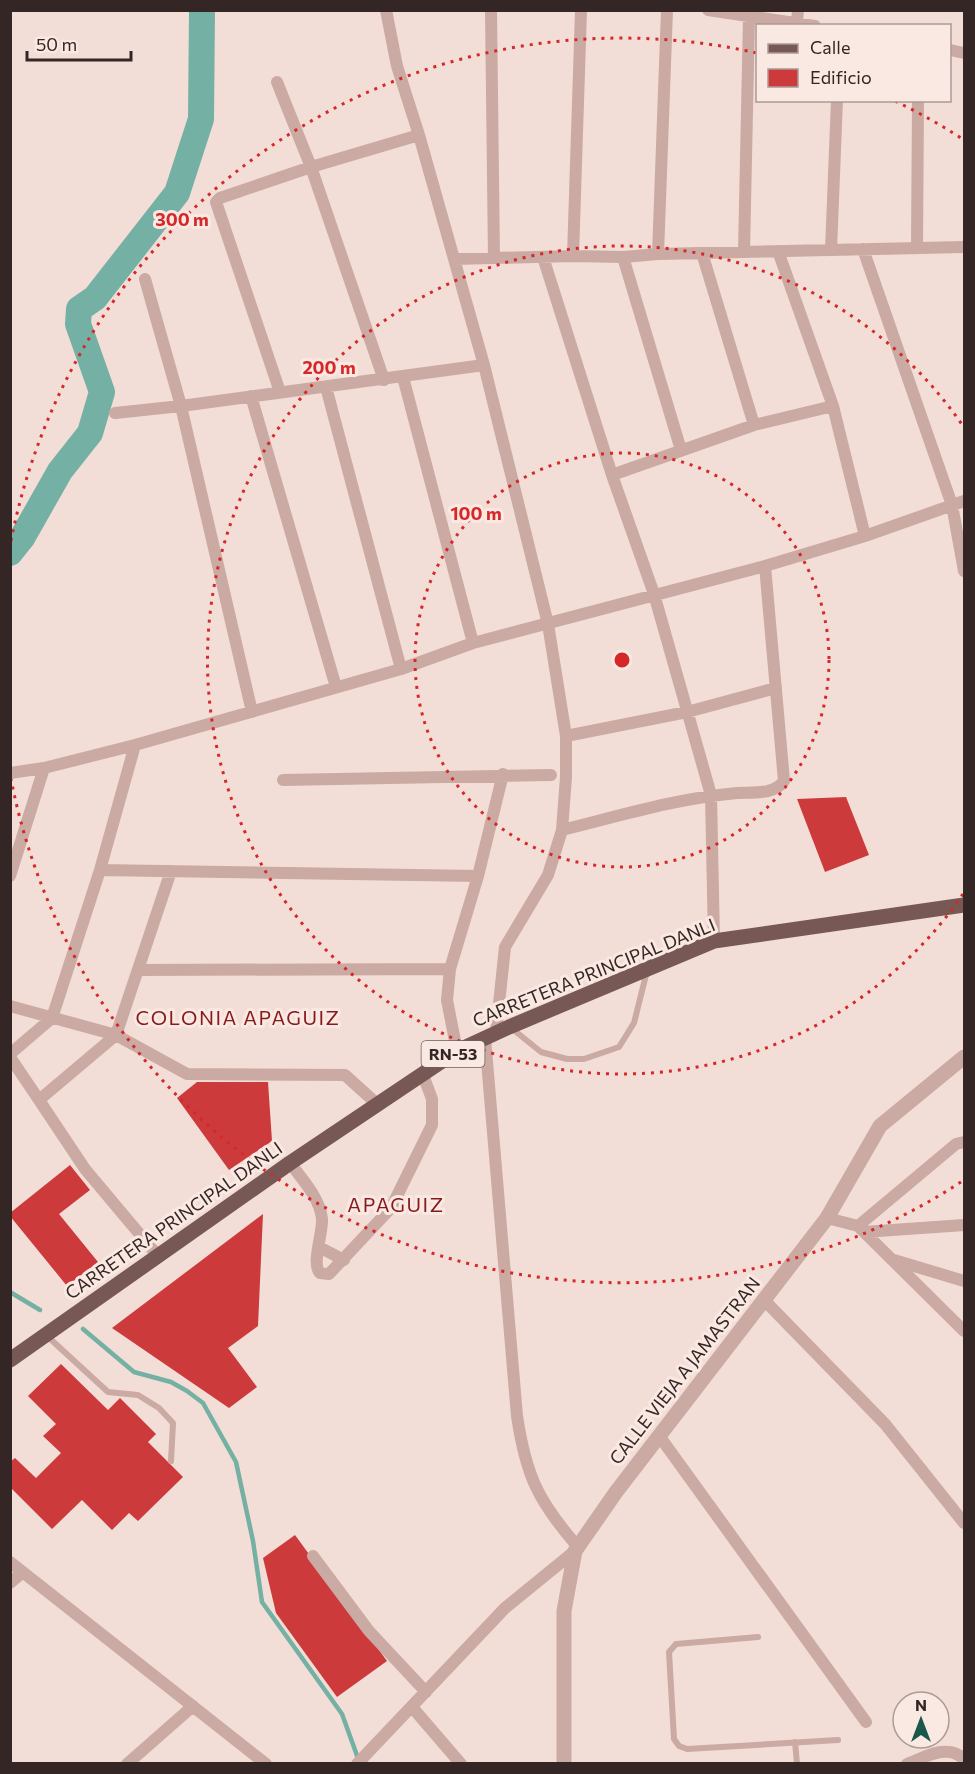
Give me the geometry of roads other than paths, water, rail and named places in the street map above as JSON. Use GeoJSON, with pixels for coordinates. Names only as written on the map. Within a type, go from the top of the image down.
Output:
{"type":"FeatureCollection","features":[{"type":"Feature","properties":{"kind":"main road","name":"CARRETERA PRINCIPAL DANLI"},"geometry":{"type":"LineString","coordinates":[[10,1360],[290,1163],[457,1051],[714,941],[964,905]]}},
{"type":"Feature","properties":{"kind":"street"},"geometry":{"type":"LineString","coordinates":[[357,1764],[505,1608],[577,1549],[553,1518],[539,1494],[522,1452],[517,1416],[497,1032],[504,946],[548,875],[562,830],[566,736],[548,624],[484,365],[419,135],[397,66],[386,10]]}},
{"type":"Feature","properties":{"kind":"street"},"geometry":{"type":"LineString","coordinates":[[491,10],[494,258]]}},
{"type":"Feature","properties":{"kind":"street"},"geometry":{"type":"LineString","coordinates":[[573,256],[581,10]]}},
{"type":"Feature","properties":{"kind":"street"},"geometry":{"type":"LineString","coordinates":[[658,254],[667,10]]}},
{"type":"Feature","properties":{"kind":"street"},"geometry":{"type":"LineString","coordinates":[[708,10],[749,17],[797,16],[811,24]]}},
{"type":"Feature","properties":{"kind":"street"},"geometry":{"type":"LineString","coordinates":[[744,252],[749,17]]}},
{"type":"Feature","properties":{"kind":"street"},"geometry":{"type":"LineString","coordinates":[[277,82],[311,167],[384,380]]}},
{"type":"Feature","properties":{"kind":"street"},"geometry":{"type":"LineString","coordinates":[[831,250],[837,102]]}},
{"type":"Feature","properties":{"kind":"street"},"geometry":{"type":"LineString","coordinates":[[916,248],[918,102]]}},
{"type":"Feature","properties":{"kind":"street"},"geometry":{"type":"LineString","coordinates":[[280,392],[216,202],[220,198],[311,167],[419,135]]}},
{"type":"Feature","properties":{"kind":"street"},"geometry":{"type":"LineString","coordinates":[[454,259],[623,257],[658,254],[964,247]]}},
{"type":"Feature","properties":{"kind":"street"},"geometry":{"type":"LineString","coordinates":[[863,249],[952,505],[964,571]]}},
{"type":"Feature","properties":{"kind":"street"},"geometry":{"type":"LineString","coordinates":[[778,251],[833,405],[865,536]]}},
{"type":"Feature","properties":{"kind":"street"},"geometry":{"type":"LineString","coordinates":[[702,253],[754,425]]}},
{"type":"Feature","properties":{"kind":"street"},"geometry":{"type":"LineString","coordinates":[[543,257],[612,474],[654,594],[711,795],[714,941]]}},
{"type":"Feature","properties":{"kind":"street"},"geometry":{"type":"LineString","coordinates":[[623,257],[681,450]]}},
{"type":"Feature","properties":{"kind":"street"},"geometry":{"type":"LineString","coordinates":[[145,279],[181,405],[252,712]]}},
{"type":"Feature","properties":{"kind":"street"},"geometry":{"type":"LineString","coordinates":[[115,413],[384,380],[484,365]]}},
{"type":"Feature","properties":{"kind":"street"},"geometry":{"type":"LineString","coordinates":[[403,377],[473,643]]}},
{"type":"Feature","properties":{"kind":"street"},"geometry":{"type":"LineString","coordinates":[[326,387],[401,669]]}},
{"type":"Feature","properties":{"kind":"street"},"geometry":{"type":"LineString","coordinates":[[251,396],[336,687]]}},
{"type":"Feature","properties":{"kind":"street"},"geometry":{"type":"LineString","coordinates":[[612,474],[754,425],[833,405]]}},
{"type":"Feature","properties":{"kind":"street"},"geometry":{"type":"LineString","coordinates":[[10,773],[44,768],[135,745],[401,669],[473,643],[765,566],[865,536],[964,501]]}},
{"type":"Feature","properties":{"kind":"street"},"geometry":{"type":"LineString","coordinates":[[562,830],[711,795],[769,791],[779,788],[784,781],[765,566]]}},
{"type":"Feature","properties":{"kind":"street"},"geometry":{"type":"LineString","coordinates":[[566,736],[687,712],[776,688]]}},
{"type":"Feature","properties":{"kind":"street"},"geometry":{"type":"LineString","coordinates":[[135,745],[100,870],[52,1018],[10,1055],[85,1169],[158,1256]]}},
{"type":"Feature","properties":{"kind":"street"},"geometry":{"type":"LineString","coordinates":[[10,876],[44,768]]}},
{"type":"Feature","properties":{"kind":"street"},"geometry":{"type":"LineString","coordinates":[[457,1051],[447,1000],[450,969],[478,876],[503,774]]}},
{"type":"Feature","properties":{"kind":"street"},"geometry":{"type":"LineString","coordinates":[[283,780],[503,774],[551,775]]}},
{"type":"Feature","properties":{"kind":"street"},"geometry":{"type":"LineString","coordinates":[[100,870],[478,876]]}},
{"type":"Feature","properties":{"kind":"street"},"geometry":{"type":"LineString","coordinates":[[39,1100],[116,1035],[171,871]]}},
{"type":"Feature","properties":{"kind":"street"},"geometry":{"type":"LineString","coordinates":[[139,970],[450,969]]}},
{"type":"Feature","properties":{"kind":"street"},"geometry":{"type":"LineString","coordinates":[[10,1006],[116,1035],[187,1074],[345,1075],[377,1104]]}},
{"type":"Feature","properties":{"kind":"street","name":"CALLE VIEJA A JAMASTRAN"},"geometry":{"type":"LineString","coordinates":[[564,1764],[564,1611],[577,1549],[616,1492],[827,1218],[880,1126],[964,1057]]}},
{"type":"Feature","properties":{"kind":"street"},"geometry":{"type":"LineString","coordinates":[[290,1163],[316,1200],[322,1218],[320,1247],[315,1265],[320,1273],[329,1274],[392,1208],[432,1125],[432,1099],[423,1075]]}},
{"type":"Feature","properties":{"kind":"street"},"geometry":{"type":"LineString","coordinates":[[861,1229],[956,1144],[964,1142]]}},
{"type":"Feature","properties":{"kind":"street"},"geometry":{"type":"LineString","coordinates":[[827,1218],[861,1229],[964,1225]]}},
{"type":"Feature","properties":{"kind":"street"},"geometry":{"type":"LineString","coordinates":[[861,1229],[964,1331]]}},
{"type":"Feature","properties":{"kind":"street"},"geometry":{"type":"LineString","coordinates":[[320,1247],[344,1260]]}},
{"type":"Feature","properties":{"kind":"street"},"geometry":{"type":"LineString","coordinates":[[892,1259],[964,1281]]}},
{"type":"Feature","properties":{"kind":"street"},"geometry":{"type":"LineString","coordinates":[[764,1300],[885,1424],[964,1523]]}},
{"type":"Feature","properties":{"kind":"street"},"geometry":{"type":"LineString","coordinates":[[660,1437],[866,1722]]}},
{"type":"Feature","properties":{"kind":"street"},"geometry":{"type":"LineString","coordinates":[[313,1556],[369,1631],[426,1692]]}},
{"type":"Feature","properties":{"kind":"street"},"geometry":{"type":"LineString","coordinates":[[10,1562],[266,1764]]}},
{"type":"Feature","properties":{"kind":"street"},"geometry":{"type":"LineString","coordinates":[[10,1583],[23,1572]]}},
{"type":"Feature","properties":{"kind":"street"},"geometry":{"type":"LineString","coordinates":[[127,1764],[193,1706]]}},
{"type":"Feature","properties":{"kind":"street"},"geometry":{"type":"LineString","coordinates":[[412,1707],[461,1764]]}},
{"type":"Feature","properties":{"kind":"street"},"geometry":{"type":"LineString","coordinates":[[907,1764],[945,1750],[955,1752],[964,1759]]}},
{"type":"Feature","properties":{"kind":"lane"},"geometry":{"type":"LineString","coordinates":[[497,1032],[541,1052],[567,1059],[584,1059],[619,1047],[634,1023],[647,969]]}},
{"type":"Feature","properties":{"kind":"lane"},"geometry":{"type":"LineString","coordinates":[[46,1335],[108,1392],[138,1395],[159,1408],[173,1423],[171,1461]]}},
{"type":"Feature","properties":{"kind":"lane"},"geometry":{"type":"LineString","coordinates":[[758,1636],[676,1644],[669,1652],[674,1739],[679,1746],[687,1749],[838,1740]]}},
{"type":"Feature","properties":{"kind":"lane"},"geometry":{"type":"LineString","coordinates":[[795,1742],[797,1764]]}},
{"type":"Feature","properties":{"kind":"waterway"},"geometry":{"type":"LineString","coordinates":[[10,553],[22,538],[60,471],[90,433],[102,392],[78,324],[79,309],[95,298],[177,193],[201,119],[202,10]]}},
{"type":"Feature","properties":{"kind":"waterway"},"geometry":{"type":"LineString","coordinates":[[10,1292],[40,1310]]}},
{"type":"Feature","properties":{"kind":"waterway"},"geometry":{"type":"LineString","coordinates":[[83,1329],[134,1372],[171,1382],[203,1403],[236,1462],[253,1541],[262,1602],[342,1714],[359,1761]]}},
{"type":"Feature","properties":{"kind":"district","name":"COLONIA APAGUIZ"},"geometry":{"type":"Point","coordinates":[238,1018]}},
{"type":"Feature","properties":{"kind":"district","name":"APAGUIZ"},"geometry":{"type":"Point","coordinates":[396,1205]}}]}
